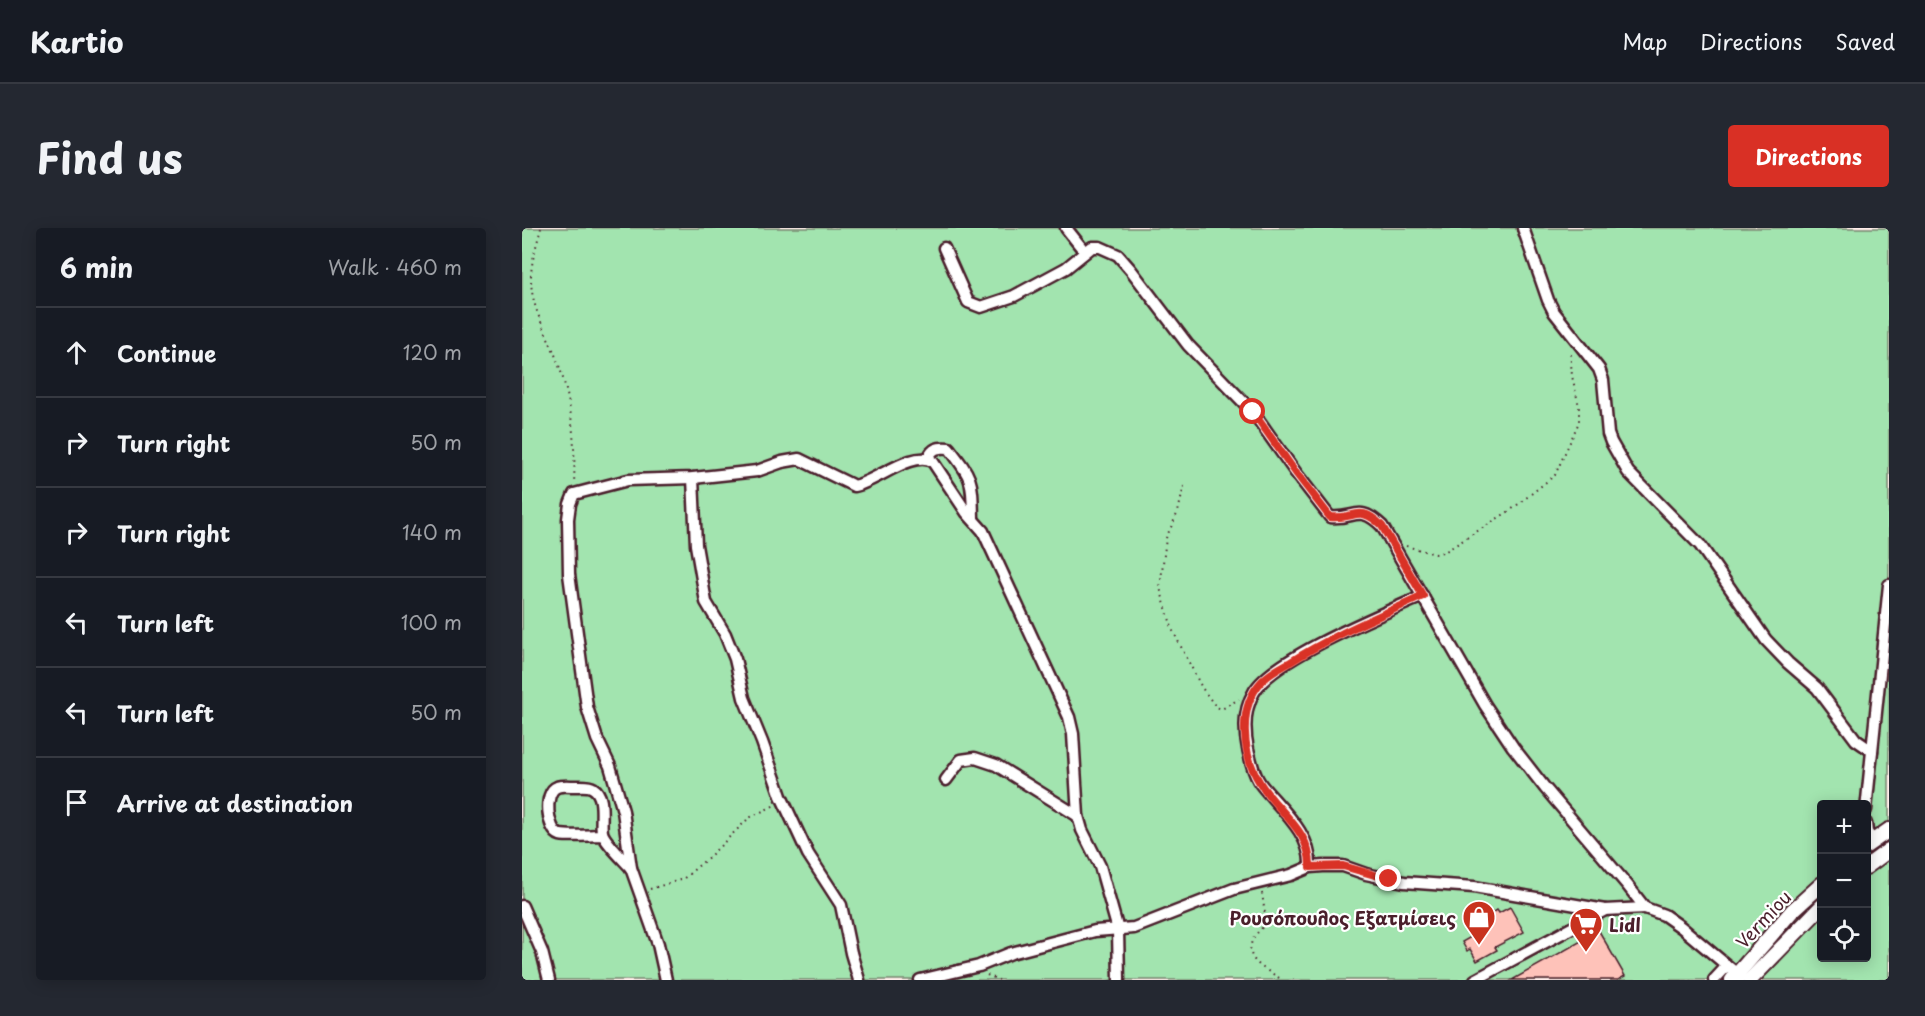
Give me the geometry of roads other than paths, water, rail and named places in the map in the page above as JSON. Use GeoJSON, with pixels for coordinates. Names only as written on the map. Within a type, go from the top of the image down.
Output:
{"type":"FeatureCollection","features":[{"type":"Feature","properties":{"kind":"main road"},"geometry":{"type":"LineString","coordinates":[[1871,843],[1889,830]]}},
{"type":"Feature","properties":{"kind":"main road"},"geometry":{"type":"LineString","coordinates":[[1871,863],[1886,852]]}},
{"type":"Feature","properties":{"kind":"main road","name":"Vermiou"},"geometry":{"type":"LineString","coordinates":[[1738,976],[1792,911],[1817,888]]}},
{"type":"Feature","properties":{"kind":"main road","name":"Vermiou"},"geometry":{"type":"LineString","coordinates":[[1738,976],[1819,908]]}},
{"type":"Feature","properties":{"kind":"street"},"geometry":{"type":"LineString","coordinates":[[1066,228],[1085,252]]}},
{"type":"Feature","properties":{"kind":"street"},"geometry":{"type":"LineString","coordinates":[[1523,228],[1554,312],[1599,369],[1603,380],[1608,434],[1628,472],[1700,546],[1766,640],[1817,688],[1856,740],[1872,751]]}},
{"type":"Feature","properties":{"kind":"street"},"geometry":{"type":"LineString","coordinates":[[944,248],[968,302],[981,307],[1014,296],[1066,268],[1092,248],[1100,248],[1118,255],[1188,345],[1253,412],[1330,517],[1364,513],[1373,517],[1382,526],[1485,705],[1513,747],[1645,908]]}},
{"type":"Feature","properties":{"kind":"street"},"geometry":{"type":"LineString","coordinates":[[928,459],[930,452],[934,449],[949,448],[969,474],[972,483],[973,518]]}},
{"type":"Feature","properties":{"kind":"street"},"geometry":{"type":"LineString","coordinates":[[666,980],[658,944],[631,868],[623,811],[610,766],[590,721],[582,679],[569,574],[570,504],[574,494],[628,480],[693,478],[757,471],[799,459],[854,486],[903,464],[917,459],[928,459],[933,462],[988,540],[1069,717],[1073,734],[1078,816],[1082,830],[1100,866],[1118,930],[1119,980]]}},
{"type":"Feature","properties":{"kind":"street"},"geometry":{"type":"LineString","coordinates":[[693,478],[696,545],[706,602],[725,634],[735,659],[744,698],[781,796],[808,854],[841,905],[851,953],[860,980]]}},
{"type":"Feature","properties":{"kind":"street"},"geometry":{"type":"LineString","coordinates":[[1867,800],[1889,585]]}},
{"type":"Feature","properties":{"kind":"street"},"geometry":{"type":"LineString","coordinates":[[1310,867],[1310,854],[1304,839],[1260,784],[1252,762],[1245,733],[1247,711],[1254,691],[1269,675],[1299,656],[1353,627],[1423,596]]}},
{"type":"Feature","properties":{"kind":"street"},"geometry":{"type":"LineString","coordinates":[[946,780],[961,760],[975,758],[996,765],[1078,816]]}},
{"type":"Feature","properties":{"kind":"street"},"geometry":{"type":"LineString","coordinates":[[602,835],[560,835],[554,831],[551,826],[548,802],[550,794],[557,787],[590,786],[595,789],[600,796],[602,835],[631,868]]}},
{"type":"Feature","properties":{"kind":"street"},"geometry":{"type":"LineString","coordinates":[[920,980],[979,966],[1011,953],[1095,931],[1125,930],[1140,926],[1234,889],[1291,875],[1310,867],[1343,866],[1366,874],[1396,880],[1474,887],[1605,910],[1645,908],[1664,915],[1681,927],[1738,976]]}},
{"type":"Feature","properties":{"kind":"street"},"geometry":{"type":"LineString","coordinates":[[522,906],[542,952],[549,980]]}},
{"type":"Feature","properties":{"kind":"street"},"geometry":{"type":"LineString","coordinates":[[1475,980],[1605,910]]}},
{"type":"Feature","properties":{"kind":"street"},"geometry":{"type":"LineString","coordinates":[[1714,980],[1738,976]]}},
{"type":"Feature","properties":{"kind":"place","name":"Ρουσόπουλος Εξατμίσεις"},"geometry":{"type":"Point","coordinates":[1479,946]}},
{"type":"Feature","properties":{"kind":"place","name":"Lidl"},"geometry":{"type":"Point","coordinates":[1586,953]}}]}
